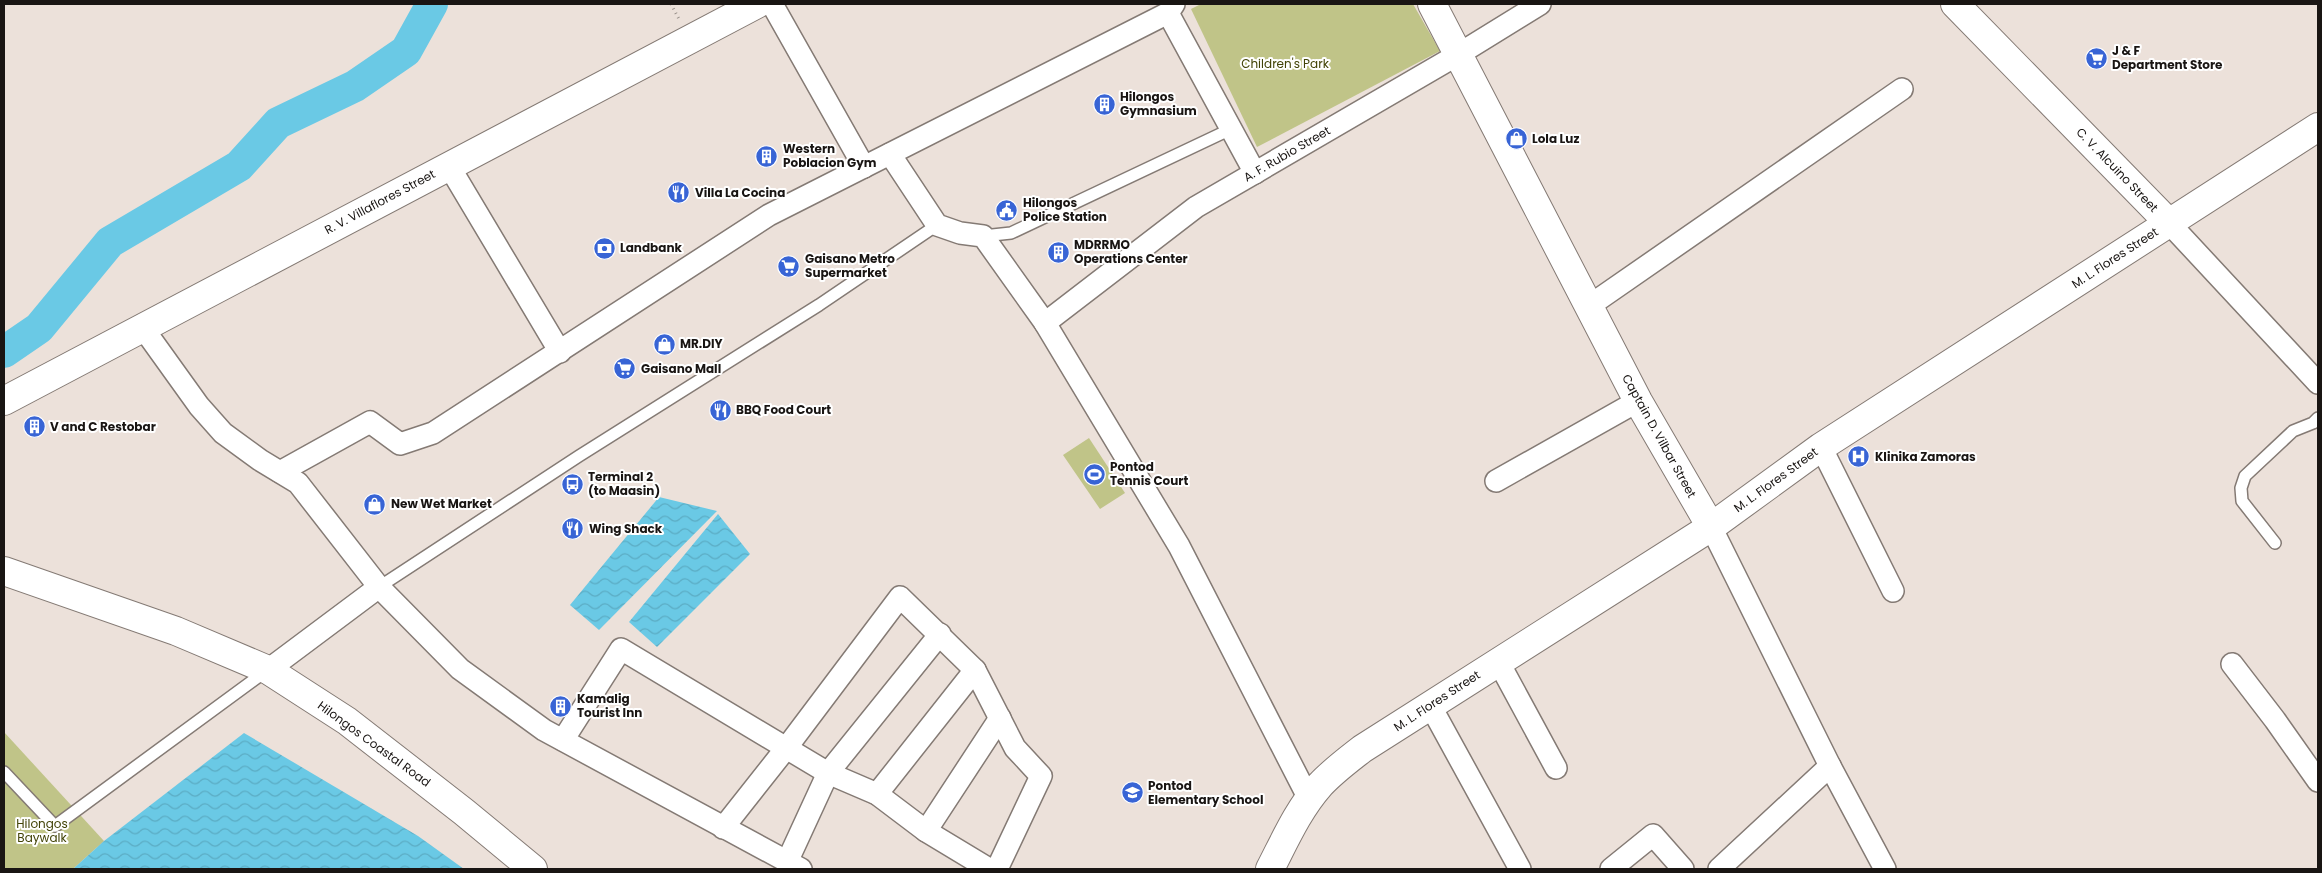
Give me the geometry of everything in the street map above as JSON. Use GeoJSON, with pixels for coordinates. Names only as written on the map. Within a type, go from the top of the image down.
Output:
{"type":"FeatureCollection","features":[{"type":"Feature","properties":{"kind":"street","name":"R. V. Villaflores Street"},"geometry":{"type":"LineString","coordinates":[[4,401],[757,4]]}},
{"type":"Feature","properties":{"kind":"street"},"geometry":{"type":"LineString","coordinates":[[772,4],[864,167]]}},
{"type":"Feature","properties":{"kind":"street","name":"Captain D. Vilbar Street"},"geometry":{"type":"LineString","coordinates":[[1432,4],[1638,401],[1711,527],[1830,766],[1885,869]]}},
{"type":"Feature","properties":{"kind":"street","name":"A. F. Rubio Street"},"geometry":{"type":"LineString","coordinates":[[1045,323],[1196,207],[1459,54],[1540,4]]}},
{"type":"Feature","properties":{"kind":"street","name":"C. V. Alcuino Street"},"geometry":{"type":"LineString","coordinates":[[1955,4],[2169,223],[2318,383]]}},
{"type":"Feature","properties":{"kind":"street"},"geometry":{"type":"LineString","coordinates":[[280,472],[370,422],[400,444],[433,433],[769,215],[1171,8],[1231,130],[1255,173]]}},
{"type":"Feature","properties":{"kind":"street"},"geometry":{"type":"LineString","coordinates":[[1589,306],[1902,89]]}},
{"type":"Feature","properties":{"kind":"street","name":"M. L. Flores Street"},"geometry":{"type":"LineString","coordinates":[[1270,869],[1292,825],[1321,784],[1362,749],[1711,527],[1822,447],[2318,127]]}},
{"type":"Feature","properties":{"kind":"street"},"geometry":{"type":"LineString","coordinates":[[890,154],[937,225],[960,234],[983,236],[1045,323],[1178,546],[1309,800]]}},
{"type":"Feature","properties":{"kind":"street"},"geometry":{"type":"LineString","coordinates":[[449,166],[560,352]]}},
{"type":"Feature","properties":{"kind":"street"},"geometry":{"type":"LineString","coordinates":[[143,328],[199,406],[223,433],[298,483],[379,587],[460,669],[544,730],[794,866],[828,772],[940,634]]}},
{"type":"Feature","properties":{"kind":"street"},"geometry":{"type":"LineString","coordinates":[[1496,481],[1638,401]]}},
{"type":"Feature","properties":{"kind":"street"},"geometry":{"type":"LineString","coordinates":[[1822,447],[1893,590]]}},
{"type":"Feature","properties":{"kind":"street","name":"Hilongos Coastal Road"},"geometry":{"type":"LineString","coordinates":[[4,570],[176,631],[268,670],[347,722],[464,812],[533,869]]}},
{"type":"Feature","properties":{"kind":"street"},"geometry":{"type":"LineString","coordinates":[[268,670],[379,587]]}},
{"type":"Feature","properties":{"kind":"street"},"geometry":{"type":"LineString","coordinates":[[724,828],[787,748],[900,597],[975,670],[1015,748],[1041,776],[997,869]]}},
{"type":"Feature","properties":{"kind":"street"},"geometry":{"type":"LineString","coordinates":[[562,740],[621,649],[828,772],[877,794],[926,831],[989,869]]}},
{"type":"Feature","properties":{"kind":"street"},"geometry":{"type":"LineString","coordinates":[[1498,661],[1556,768]]}},
{"type":"Feature","properties":{"kind":"street"},"geometry":{"type":"LineString","coordinates":[[2232,664],[2318,781]]}},
{"type":"Feature","properties":{"kind":"street"},"geometry":{"type":"LineString","coordinates":[[877,794],[975,670]]}},
{"type":"Feature","properties":{"kind":"street"},"geometry":{"type":"LineString","coordinates":[[1430,705],[1520,869]]}},
{"type":"Feature","properties":{"kind":"street"},"geometry":{"type":"LineString","coordinates":[[926,831],[1000,718]]}},
{"type":"Feature","properties":{"kind":"street"},"geometry":{"type":"LineString","coordinates":[[1719,869],[1830,766]]}},
{"type":"Feature","properties":{"kind":"street"},"geometry":{"type":"LineString","coordinates":[[1611,869],[1653,835],[1683,869]]}},
{"type":"Feature","properties":{"kind":"lane"},"geometry":{"type":"LineString","coordinates":[[983,236],[1011,234],[1231,130]]}},
{"type":"Feature","properties":{"kind":"lane"},"geometry":{"type":"LineString","coordinates":[[379,587],[579,456],[819,306],[937,225]]}},
{"type":"Feature","properties":{"kind":"lane"},"geometry":{"type":"LineString","coordinates":[[2275,543],[2242,502],[2241,488],[2245,476],[2293,431],[2313,423],[2318,418]]}},
{"type":"Feature","properties":{"kind":"lane"},"geometry":{"type":"LineString","coordinates":[[4,772],[55,826],[268,670]]}},
{"type":"Feature","properties":{"kind":"green space","name":"Children's Park"},"geometry":{"type":"Polygon","coordinates":[[[1201,4],[1413,4],[1440,51],[1257,147],[1191,9],[1201,4]]]}},
{"type":"Feature","properties":{"kind":"green space","name":"Pontod Tennis Court"},"geometry":{"type":"Polygon","coordinates":[[[1089,438],[1125,493],[1100,509],[1063,455],[1089,438]]]}},
{"type":"Feature","properties":{"kind":"green space","name":"Hilongos Baywalk"},"geometry":{"type":"Polygon","coordinates":[[[4,732],[104,841],[73,869],[4,869],[4,732]]]}},
{"type":"Feature","properties":{"kind":"water"},"geometry":{"type":"Polygon","coordinates":[[[659,497],[717,511],[599,630],[570,605],[659,497]]]}},
{"type":"Feature","properties":{"kind":"water"},"geometry":{"type":"Polygon","coordinates":[[[718,514],[750,554],[657,647],[629,622],[718,514]]]}},
{"type":"Feature","properties":{"kind":"water"},"geometry":{"type":"Polygon","coordinates":[[[244,733],[418,836],[464,869],[73,869],[104,841],[244,733]]]}},
{"type":"Feature","properties":{"kind":"waterway"},"geometry":{"type":"LineString","coordinates":[[4,352],[39,328],[110,242],[239,166],[278,123],[355,86],[406,51],[432,4]]}},
{"type":"Feature","properties":{"kind":"place","name":"J & F Department Store"},"geometry":{"type":"Point","coordinates":[2096,58]}},
{"type":"Feature","properties":{"kind":"place","name":"Hilongos Gymnasium"},"geometry":{"type":"Point","coordinates":[1104,104]}},
{"type":"Feature","properties":{"kind":"place","name":"Lola Luz"},"geometry":{"type":"Point","coordinates":[1516,139]}},
{"type":"Feature","properties":{"kind":"place","name":"Western Poblacion Gym"},"geometry":{"type":"Point","coordinates":[767,156]}},
{"type":"Feature","properties":{"kind":"place","name":"Villa La Cocina"},"geometry":{"type":"Point","coordinates":[679,193]}},
{"type":"Feature","properties":{"kind":"place","name":"Hilongos Police Station"},"geometry":{"type":"Point","coordinates":[1007,210]}},
{"type":"Feature","properties":{"kind":"place","name":"Landbank"},"geometry":{"type":"Point","coordinates":[604,248]}},
{"type":"Feature","properties":{"kind":"place","name":"MDRRMO Operations Center"},"geometry":{"type":"Point","coordinates":[1058,252]}},
{"type":"Feature","properties":{"kind":"place","name":"Gaisano Metro Supermarket"},"geometry":{"type":"Point","coordinates":[789,266]}},
{"type":"Feature","properties":{"kind":"place","name":"MR.DIY"},"geometry":{"type":"Point","coordinates":[664,344]}},
{"type":"Feature","properties":{"kind":"place","name":"Gaisano Mall"},"geometry":{"type":"Point","coordinates":[625,369]}},
{"type":"Feature","properties":{"kind":"place","name":"BBQ Food Court"},"geometry":{"type":"Point","coordinates":[720,410]}},
{"type":"Feature","properties":{"kind":"place","name":"V and C Restobar"},"geometry":{"type":"Point","coordinates":[34,427]}},
{"type":"Feature","properties":{"kind":"place","name":"Klinika Zamoras"},"geometry":{"type":"Point","coordinates":[1859,457]}},
{"type":"Feature","properties":{"kind":"place","name":"Pontod Tennis Court"},"geometry":{"type":"Point","coordinates":[1094,474]}},
{"type":"Feature","properties":{"kind":"place","name":"Terminal 2 (to Maasin)"},"geometry":{"type":"Point","coordinates":[572,484]}},
{"type":"Feature","properties":{"kind":"place","name":"New Wet Market"},"geometry":{"type":"Point","coordinates":[375,504]}},
{"type":"Feature","properties":{"kind":"place","name":"Wing Shack"},"geometry":{"type":"Point","coordinates":[573,529]}},
{"type":"Feature","properties":{"kind":"place","name":"Kamalig Tourist Inn"},"geometry":{"type":"Point","coordinates":[561,706]}},
{"type":"Feature","properties":{"kind":"place","name":"Pontod Elementary School"},"geometry":{"type":"Point","coordinates":[1132,793]}}]}
